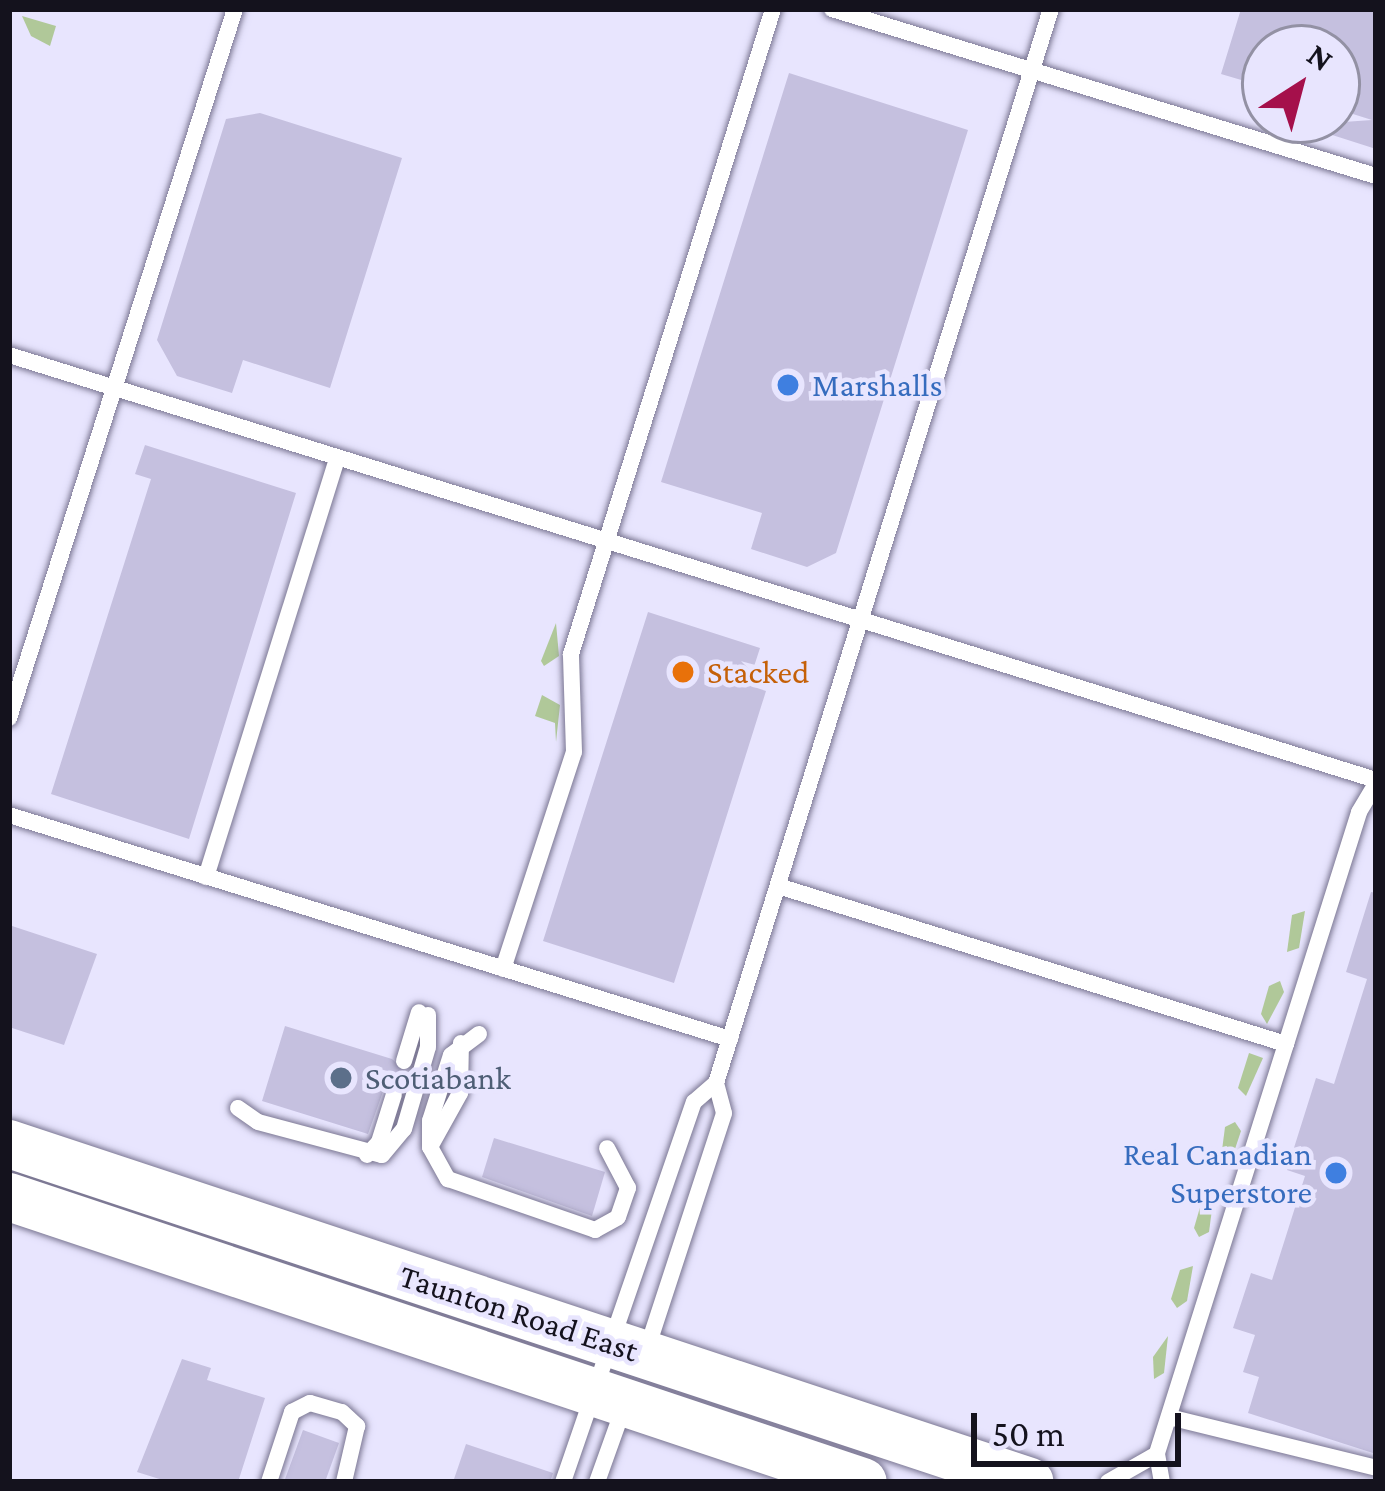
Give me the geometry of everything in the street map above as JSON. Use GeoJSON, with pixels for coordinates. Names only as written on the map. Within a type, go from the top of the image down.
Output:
{"type":"FeatureCollection","features":[{"type":"Feature","properties":{"kind":"main road","name":"Taunton Road East"},"geometry":{"type":"LineString","coordinates":[[9,1144],[624,1373],[863,1482]]}},
{"type":"Feature","properties":{"kind":"main road","name":"Taunton Road East"},"geometry":{"type":"LineString","coordinates":[[9,1197],[624,1373],[1030,1482]]}},
{"type":"Feature","properties":{"kind":"lane"},"geometry":{"type":"LineString","coordinates":[[9,716],[235,9]]}},
{"type":"Feature","properties":{"kind":"lane"},"geometry":{"type":"LineString","coordinates":[[503,969],[574,752],[568,671],[604,543],[773,9]]}},
{"type":"Feature","properties":{"kind":"lane"},"geometry":{"type":"LineString","coordinates":[[832,9],[1376,176]]}},
{"type":"Feature","properties":{"kind":"lane"},"geometry":{"type":"LineString","coordinates":[[597,1482],[694,1102],[716,1083],[1052,9]]}},
{"type":"Feature","properties":{"kind":"lane"},"geometry":{"type":"LineString","coordinates":[[9,355],[1376,782],[1359,812],[1168,1417],[1157,1454],[1162,1482]]}},
{"type":"Feature","properties":{"kind":"lane"},"geometry":{"type":"LineString","coordinates":[[206,877],[337,458]]}},
{"type":"Feature","properties":{"kind":"lane"},"geometry":{"type":"LineString","coordinates":[[9,815],[730,1039]]}},
{"type":"Feature","properties":{"kind":"lane"},"geometry":{"type":"LineString","coordinates":[[778,886],[1286,1044]]}},
{"type":"Feature","properties":{"kind":"lane"},"geometry":{"type":"LineString","coordinates":[[238,1108],[257,1122],[366,1155],[382,1155],[400,1137],[425,1058],[423,1013],[404,1061]]}},
{"type":"Feature","properties":{"kind":"lane"},"geometry":{"type":"LineString","coordinates":[[479,1034],[461,1043],[430,1121],[430,1147],[458,1186],[595,1230],[618,1217],[628,1188],[607,1148]]}},
{"type":"Feature","properties":{"kind":"lane"},"geometry":{"type":"LineString","coordinates":[[562,1482],[624,1373],[724,1113],[716,1083]]}},
{"type":"Feature","properties":{"kind":"lane"},"geometry":{"type":"LineString","coordinates":[[366,1155],[380,1142],[394,1094]]}},
{"type":"Feature","properties":{"kind":"lane"},"geometry":{"type":"LineString","coordinates":[[268,1482],[292,1412],[310,1403],[342,1412],[357,1426],[344,1482]]}},
{"type":"Feature","properties":{"kind":"lane"},"geometry":{"type":"LineString","coordinates":[[1168,1417],[1376,1468]]}},
{"type":"Feature","properties":{"kind":"lane"},"geometry":{"type":"LineString","coordinates":[[1108,1482],[1157,1454]]}},
{"type":"Feature","properties":{"kind":"green space"},"geometry":{"type":"Polygon","coordinates":[[[22,16],[56,26],[50,46],[31,36],[22,16]]]}},
{"type":"Feature","properties":{"kind":"green space"},"geometry":{"type":"Polygon","coordinates":[[[556,623],[559,656],[544,666],[541,661],[556,623]]]}},
{"type":"Feature","properties":{"kind":"green space"},"geometry":{"type":"Polygon","coordinates":[[[542,695],[560,705],[556,742],[555,723],[535,716],[542,695]]]}},
{"type":"Feature","properties":{"kind":"green space"},"geometry":{"type":"Polygon","coordinates":[[[1305,911],[1299,948],[1287,952],[1292,915],[1305,911]]]}},
{"type":"Feature","properties":{"kind":"green space"},"geometry":{"type":"Polygon","coordinates":[[[1280,981],[1284,992],[1267,1024],[1261,1014],[1269,986],[1280,981]]]}},
{"type":"Feature","properties":{"kind":"green space"},"geometry":{"type":"Polygon","coordinates":[[[1249,1053],[1263,1058],[1246,1096],[1238,1088],[1249,1053]]]}},
{"type":"Feature","properties":{"kind":"green space"},"geometry":{"type":"Polygon","coordinates":[[[1235,1122],[1241,1131],[1231,1161],[1220,1166],[1225,1127],[1235,1122]]]}},
{"type":"Feature","properties":{"kind":"green space"},"geometry":{"type":"Polygon","coordinates":[[[1214,1194],[1209,1232],[1199,1237],[1194,1228],[1203,1197],[1214,1194]]]}},
{"type":"Feature","properties":{"kind":"green space"},"geometry":{"type":"Polygon","coordinates":[[[1193,1266],[1187,1301],[1177,1308],[1171,1299],[1180,1270],[1193,1266]]]}},
{"type":"Feature","properties":{"kind":"green space"},"geometry":{"type":"Polygon","coordinates":[[[1168,1336],[1164,1373],[1154,1379],[1153,1357],[1168,1336]]]}},
{"type":"Feature","properties":{"kind":"building"},"geometry":{"type":"Polygon","coordinates":[[[1241,9],[1376,9],[1376,149],[1360,144],[1361,121],[1372,120],[1361,117],[1361,24],[1241,24],[1241,80],[1221,74],[1241,9]]]}},
{"type":"Feature","properties":{"kind":"building"},"geometry":{"type":"Polygon","coordinates":[[[789,73],[968,130],[836,553],[807,567],[751,549],[762,513],[661,482],[789,73]]]}},
{"type":"Feature","properties":{"kind":"building"},"geometry":{"type":"Polygon","coordinates":[[[260,113],[402,158],[330,388],[243,360],[232,393],[177,376],[157,340],[226,119],[260,113]]]}},
{"type":"Feature","properties":{"kind":"building"},"geometry":{"type":"Polygon","coordinates":[[[145,445],[296,493],[189,839],[51,794],[151,479],[135,474],[145,445]]]}},
{"type":"Feature","properties":{"kind":"building"},"geometry":{"type":"Polygon","coordinates":[[[648,612],[760,648],[748,685],[766,691],[674,983],[543,941],[648,612]]]}},
{"type":"Feature","properties":{"kind":"building","name":"Real Canadian Superstore"},"geometry":{"type":"Polygon","coordinates":[[[1371,892],[1376,893],[1376,1454],[1248,1413],[1259,1377],[1243,1372],[1255,1335],[1233,1328],[1251,1273],[1272,1280],[1305,1176],[1287,1170],[1316,1078],[1334,1084],[1367,979],[1346,972],[1371,892]]]}},
{"type":"Feature","properties":{"kind":"building"},"geometry":{"type":"Polygon","coordinates":[[[9,925],[97,954],[64,1045],[9,1027],[9,925]]]}},
{"type":"Feature","properties":{"kind":"building","name":"Scotiabank"},"geometry":{"type":"Polygon","coordinates":[[[285,1026],[392,1059],[407,1073],[403,1086],[385,1086],[368,1134],[262,1101],[285,1026]]]}},
{"type":"Feature","properties":{"kind":"building"},"geometry":{"type":"Polygon","coordinates":[[[494,1138],[605,1172],[592,1216],[482,1177],[494,1138]]]}},
{"type":"Feature","properties":{"kind":"building"},"geometry":{"type":"Polygon","coordinates":[[[182,1359],[211,1368],[207,1380],[265,1398],[238,1482],[169,1482],[137,1472],[182,1359]]]}},
{"type":"Feature","properties":{"kind":"building"},"geometry":{"type":"Polygon","coordinates":[[[303,1430],[339,1443],[325,1482],[284,1482],[303,1430]]]}},
{"type":"Feature","properties":{"kind":"building"},"geometry":{"type":"Polygon","coordinates":[[[466,1444],[553,1473],[550,1482],[453,1482],[466,1444]]]}},
{"type":"Feature","properties":{"kind":"place","name":"Marshalls"},"geometry":{"type":"Point","coordinates":[788,385]}},
{"type":"Feature","properties":{"kind":"place","name":"Stacked"},"geometry":{"type":"Point","coordinates":[683,672]}},
{"type":"Feature","properties":{"kind":"place","name":"Scotiabank"},"geometry":{"type":"Point","coordinates":[341,1078]}},
{"type":"Feature","properties":{"kind":"place","name":"Real Canadian Superstore"},"geometry":{"type":"Point","coordinates":[1336,1173]}}]}
